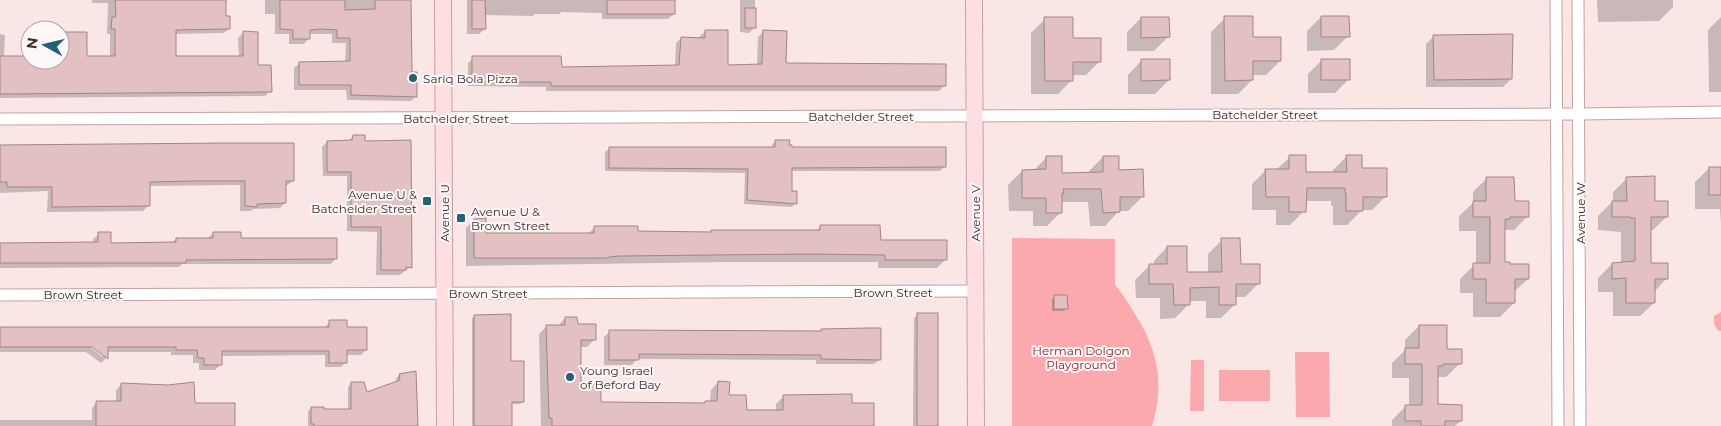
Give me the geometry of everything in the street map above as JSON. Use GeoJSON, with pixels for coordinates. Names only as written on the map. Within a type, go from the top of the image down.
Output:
{"type":"FeatureCollection","features":[{"type":"Feature","properties":{"kind":"main road","name":"Avenue U"},"geometry":{"type":"LineString","coordinates":[[444,0],[445,426]]}},
{"type":"Feature","properties":{"kind":"main road","name":"Avenue V"},"geometry":{"type":"LineString","coordinates":[[974,0],[976,426]]}},
{"type":"Feature","properties":{"kind":"street","name":"Avenue W"},"geometry":{"type":"LineString","coordinates":[[1556,0],[1558,426]]}},
{"type":"Feature","properties":{"kind":"street","name":"Avenue W"},"geometry":{"type":"LineString","coordinates":[[1578,0],[1580,426]]}},
{"type":"Feature","properties":{"kind":"street","name":"Batchelder Street"},"geometry":{"type":"LineString","coordinates":[[0,119],[1721,112]]}},
{"type":"Feature","properties":{"kind":"street","name":"Brown Street"},"geometry":{"type":"LineString","coordinates":[[0,295],[975,291]]}},
{"type":"Feature","properties":{"kind":"green space","name":"Herman Dolgon Playground"},"geometry":{"type":"Polygon","coordinates":[[[1012,238],[1115,239],[1115,285],[1143,327],[1154,354],[1157,368],[1158,396],[1152,426],[1012,426],[1012,238]]]}},
{"type":"Feature","properties":{"kind":"green space"},"geometry":{"type":"Polygon","coordinates":[[[1721,312],[1721,331],[1718,331],[1714,324],[1714,316],[1721,312]]]}},
{"type":"Feature","properties":{"kind":"green space"},"geometry":{"type":"Polygon","coordinates":[[[1295,352],[1329,352],[1330,417],[1296,417],[1295,352]]]}},
{"type":"Feature","properties":{"kind":"green space"},"geometry":{"type":"Polygon","coordinates":[[[1191,360],[1204,360],[1204,411],[1190,411],[1191,360]]]}},
{"type":"Feature","properties":{"kind":"green space"},"geometry":{"type":"Polygon","coordinates":[[[1219,370],[1270,370],[1270,401],[1219,401],[1219,370]]]}},
{"type":"Feature","properties":{"kind":"building"},"geometry":{"type":"Polygon","coordinates":[[[115,0],[226,0],[226,16],[230,16],[230,29],[176,30],[176,56],[243,56],[243,31],[258,32],[258,65],[271,65],[272,92],[0,94],[0,56],[20,56],[20,70],[70,70],[70,32],[87,32],[87,56],[115,56],[115,29],[111,29],[112,17],[116,17],[115,0]]]}},
{"type":"Feature","properties":{"kind":"building"},"geometry":{"type":"Polygon","coordinates":[[[280,0],[345,0],[345,10],[375,9],[375,0],[411,0],[412,72],[417,72],[417,97],[351,95],[351,85],[299,85],[299,62],[350,61],[350,38],[337,38],[337,30],[321,29],[310,30],[310,39],[293,39],[293,30],[280,29],[280,0]]]}},
{"type":"Feature","properties":{"kind":"building"},"geometry":{"type":"Polygon","coordinates":[[[472,0],[485,0],[486,29],[472,29],[472,0]]]}},
{"type":"Feature","properties":{"kind":"building"},"geometry":{"type":"Polygon","coordinates":[[[607,0],[675,0],[675,14],[607,14],[607,0]]]}},
{"type":"Feature","properties":{"kind":"building"},"geometry":{"type":"Polygon","coordinates":[[[745,8],[756,8],[756,28],[745,28],[745,8]]]}},
{"type":"Feature","properties":{"kind":"building"},"geometry":{"type":"Polygon","coordinates":[[[1224,16],[1253,16],[1253,37],[1281,37],[1281,61],[1253,61],[1253,80],[1225,81],[1224,16]]]}},
{"type":"Feature","properties":{"kind":"building"},"geometry":{"type":"Polygon","coordinates":[[[1321,16],[1349,16],[1350,37],[1321,37],[1321,16]]]}},
{"type":"Feature","properties":{"kind":"building"},"geometry":{"type":"Polygon","coordinates":[[[1044,17],[1073,17],[1073,38],[1101,38],[1101,62],[1073,62],[1073,81],[1045,81],[1044,17]]]}},
{"type":"Feature","properties":{"kind":"building"},"geometry":{"type":"Polygon","coordinates":[[[1141,17],[1169,17],[1170,37],[1141,38],[1141,17]]]}},
{"type":"Feature","properties":{"kind":"building"},"geometry":{"type":"Polygon","coordinates":[[[705,30],[728,30],[728,65],[762,64],[763,30],[787,31],[786,63],[946,64],[946,86],[551,86],[551,82],[472,82],[472,56],[561,56],[562,67],[679,65],[681,37],[705,38],[705,30]]]}},
{"type":"Feature","properties":{"kind":"building"},"geometry":{"type":"Polygon","coordinates":[[[1513,34],[1512,79],[1434,80],[1433,35],[1513,34]]]}},
{"type":"Feature","properties":{"kind":"building"},"geometry":{"type":"Polygon","coordinates":[[[1141,59],[1170,59],[1170,80],[1141,81],[1141,59]]]}},
{"type":"Feature","properties":{"kind":"building"},"geometry":{"type":"Polygon","coordinates":[[[1321,59],[1350,59],[1350,80],[1321,80],[1321,59]]]}},
{"type":"Feature","properties":{"kind":"building"},"geometry":{"type":"Polygon","coordinates":[[[353,135],[365,135],[365,141],[411,140],[412,268],[406,267],[406,270],[381,270],[381,227],[351,227],[351,172],[327,172],[327,141],[352,140],[353,135]]]}},
{"type":"Feature","properties":{"kind":"building"},"geometry":{"type":"Polygon","coordinates":[[[775,140],[790,140],[789,145],[792,145],[792,147],[946,147],[946,167],[792,168],[792,191],[797,191],[797,204],[747,200],[748,169],[609,168],[609,147],[775,147],[775,140]]]}},
{"type":"Feature","properties":{"kind":"building"},"geometry":{"type":"Polygon","coordinates":[[[294,143],[294,181],[286,181],[286,203],[257,204],[257,207],[245,206],[245,181],[194,181],[150,182],[150,206],[52,207],[52,187],[7,187],[7,182],[0,182],[0,145],[294,143]]]}},
{"type":"Feature","properties":{"kind":"building"},"geometry":{"type":"Polygon","coordinates":[[[1289,155],[1306,155],[1306,172],[1347,172],[1346,155],[1362,155],[1362,168],[1387,168],[1387,197],[1363,197],[1363,211],[1346,211],[1345,188],[1307,188],[1306,212],[1289,212],[1289,197],[1266,197],[1265,169],[1289,169],[1289,155]]]}},
{"type":"Feature","properties":{"kind":"building"},"geometry":{"type":"Polygon","coordinates":[[[1046,156],[1062,156],[1062,173],[1103,172],[1103,156],[1119,156],[1119,170],[1143,169],[1144,197],[1120,197],[1120,212],[1103,213],[1101,189],[1063,189],[1062,213],[1046,213],[1046,198],[1022,198],[1022,170],[1046,169],[1046,156]]]}},
{"type":"Feature","properties":{"kind":"building"},"geometry":{"type":"Polygon","coordinates":[[[1709,167],[1721,167],[1721,195],[1709,195],[1709,167]]]}},
{"type":"Feature","properties":{"kind":"building"},"geometry":{"type":"Polygon","coordinates":[[[1655,176],[1655,201],[1668,201],[1668,217],[1651,217],[1651,263],[1668,263],[1668,279],[1655,279],[1655,303],[1626,303],[1626,278],[1612,279],[1612,263],[1635,261],[1635,218],[1612,217],[1612,201],[1627,201],[1626,177],[1655,176]]]}},
{"type":"Feature","properties":{"kind":"building"},"geometry":{"type":"Polygon","coordinates":[[[1486,177],[1514,177],[1515,201],[1529,201],[1529,217],[1510,217],[1510,219],[1505,219],[1505,262],[1510,262],[1510,264],[1529,264],[1529,279],[1515,279],[1515,303],[1486,303],[1486,279],[1473,279],[1473,263],[1490,263],[1490,217],[1473,217],[1473,201],[1486,201],[1486,177]]]}},
{"type":"Feature","properties":{"kind":"building"},"geometry":{"type":"Polygon","coordinates":[[[486,218],[486,233],[594,233],[594,226],[638,226],[638,231],[711,232],[711,230],[820,230],[820,225],[880,225],[881,240],[947,240],[947,260],[885,260],[885,255],[809,254],[619,256],[608,258],[474,258],[474,219],[486,218]]]}},
{"type":"Feature","properties":{"kind":"building"},"geometry":{"type":"Polygon","coordinates":[[[98,232],[111,232],[111,243],[176,242],[176,238],[213,238],[213,232],[241,232],[241,238],[337,238],[337,259],[186,260],[186,263],[0,263],[0,243],[98,242],[98,232]]]}},
{"type":"Feature","properties":{"kind":"building"},"geometry":{"type":"Polygon","coordinates":[[[1221,238],[1240,238],[1241,264],[1260,264],[1260,284],[1236,284],[1236,305],[1219,305],[1219,287],[1190,288],[1190,305],[1174,305],[1173,284],[1149,284],[1149,264],[1167,264],[1167,246],[1187,246],[1187,272],[1222,272],[1221,238]]]}},
{"type":"Feature","properties":{"kind":"building"},"geometry":{"type":"Polygon","coordinates":[[[1054,295],[1067,295],[1068,309],[1054,309],[1054,295]]]}},
{"type":"Feature","properties":{"kind":"building"},"geometry":{"type":"Polygon","coordinates":[[[917,313],[938,313],[938,426],[917,426],[917,313]]]}},
{"type":"Feature","properties":{"kind":"building"},"geometry":{"type":"Polygon","coordinates":[[[511,314],[511,361],[524,361],[524,402],[512,402],[512,426],[474,426],[474,315],[511,314]]]}},
{"type":"Feature","properties":{"kind":"building"},"geometry":{"type":"Polygon","coordinates":[[[565,317],[577,317],[578,324],[596,324],[596,340],[581,340],[581,384],[601,384],[601,402],[705,403],[705,401],[717,401],[718,381],[730,382],[729,395],[746,395],[747,410],[783,410],[783,395],[852,394],[852,403],[874,403],[874,426],[552,426],[552,418],[549,418],[546,325],[565,325],[565,317]]]}},
{"type":"Feature","properties":{"kind":"building"},"geometry":{"type":"Polygon","coordinates":[[[329,320],[347,320],[347,327],[367,327],[367,350],[347,350],[347,363],[329,363],[329,351],[222,351],[222,365],[204,365],[204,358],[198,358],[197,350],[176,350],[176,347],[108,347],[108,359],[92,347],[0,347],[0,327],[329,327],[329,320]]]}},
{"type":"Feature","properties":{"kind":"building"},"geometry":{"type":"Polygon","coordinates":[[[1419,325],[1447,325],[1447,349],[1462,349],[1462,364],[1443,364],[1443,366],[1438,366],[1438,404],[1462,405],[1462,421],[1445,421],[1445,426],[1421,426],[1421,421],[1405,421],[1405,405],[1422,405],[1422,364],[1405,364],[1405,348],[1419,348],[1419,325]]]}},
{"type":"Feature","properties":{"kind":"building"},"geometry":{"type":"Polygon","coordinates":[[[881,328],[881,360],[821,359],[821,355],[639,354],[639,360],[609,360],[609,330],[821,331],[821,329],[881,328]]]}},
{"type":"Feature","properties":{"kind":"building"},"geometry":{"type":"Polygon","coordinates":[[[416,371],[418,426],[314,426],[314,424],[311,424],[311,407],[351,409],[351,382],[364,382],[367,392],[400,380],[399,374],[416,371]]]}},
{"type":"Feature","properties":{"kind":"building"},"geometry":{"type":"Polygon","coordinates":[[[194,382],[195,403],[235,403],[235,426],[96,426],[96,401],[121,401],[121,383],[168,385],[194,382]]]}},
{"type":"Feature","properties":{"kind":"place","name":"Sariq Bola Pizza"},"geometry":{"type":"Point","coordinates":[413,78]}},
{"type":"Feature","properties":{"kind":"place","name":"Avenue U & Batchelder Street"},"geometry":{"type":"Point","coordinates":[427,201]}},
{"type":"Feature","properties":{"kind":"place","name":"Avenue U & Brown Street"},"geometry":{"type":"Point","coordinates":[461,218]}},
{"type":"Feature","properties":{"kind":"place","name":"Young Israel of Beford Bay"},"geometry":{"type":"Point","coordinates":[570,377]}}]}
